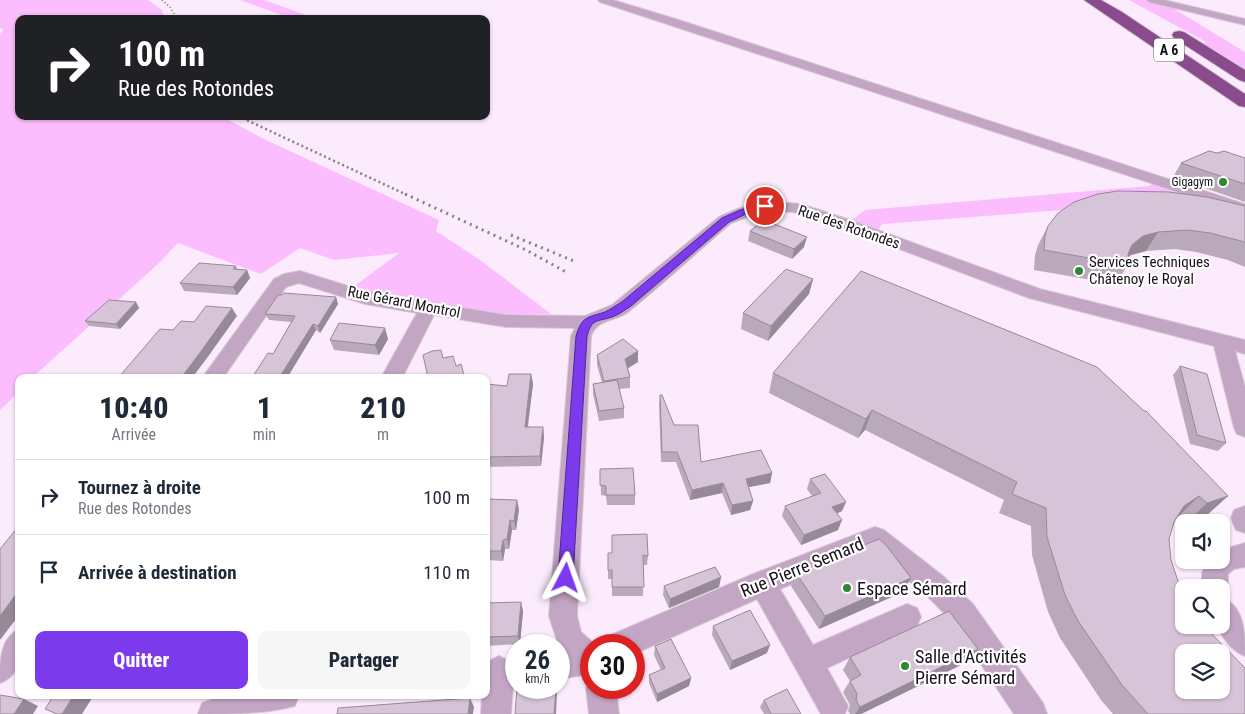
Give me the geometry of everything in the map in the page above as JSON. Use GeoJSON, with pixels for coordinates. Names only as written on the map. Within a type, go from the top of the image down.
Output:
{"type":"FeatureCollection","features":[{"type":"Feature","properties":{"kind":"highway","name":"A 6"},"geometry":{"type":"LineString","coordinates":[[1091,0],[1124,20],[1245,102]]}},
{"type":"Feature","properties":{"kind":"highway"},"geometry":{"type":"LineString","coordinates":[[1118,0],[1134,9]]}},
{"type":"Feature","properties":{"kind":"highway","name":"A 6"},"geometry":{"type":"LineString","coordinates":[[1166,28],[1245,77]]}},
{"type":"Feature","properties":{"kind":"street"},"geometry":{"type":"LineString","coordinates":[[603,0],[694,28],[1245,209]]}},
{"type":"Feature","properties":{"kind":"street"},"geometry":{"type":"LineString","coordinates":[[1152,0],[1245,22]]}},
{"type":"Feature","properties":{"kind":"street","name":"Rue des Rotondes"},"geometry":{"type":"LineString","coordinates":[[587,322],[619,309],[726,220],[743,212],[765,206],[795,207],[1035,294],[1245,347]]}},
{"type":"Feature","properties":{"kind":"street","name":"Rue Gérard Montrol"},"geometry":{"type":"LineString","coordinates":[[215,374],[280,283],[290,278],[300,277],[365,298],[506,321],[587,322]]}},
{"type":"Feature","properties":{"kind":"street"},"geometry":{"type":"LineString","coordinates":[[392,374],[428,309]]}},
{"type":"Feature","properties":{"kind":"street"},"geometry":{"type":"LineString","coordinates":[[580,652],[569,640],[563,616],[581,336],[587,322]]}},
{"type":"Feature","properties":{"kind":"street"},"geometry":{"type":"LineString","coordinates":[[1223,342],[1245,428]]}},
{"type":"Feature","properties":{"kind":"street"},"geometry":{"type":"LineString","coordinates":[[1245,517],[1243,518],[1245,522]]}},
{"type":"Feature","properties":{"kind":"street","name":"Rue Pierre Semard"},"geometry":{"type":"LineString","coordinates":[[645,634],[762,583],[875,538],[934,585],[963,613],[1032,714]]}},
{"type":"Feature","properties":{"kind":"street"},"geometry":{"type":"LineString","coordinates":[[1213,579],[1217,567],[1230,556],[1245,555]]}},
{"type":"Feature","properties":{"kind":"street"},"geometry":{"type":"LineString","coordinates":[[762,583],[833,706]]}},
{"type":"Feature","properties":{"kind":"street"},"geometry":{"type":"LineString","coordinates":[[808,662],[908,617]]}},
{"type":"Feature","properties":{"kind":"street"},"geometry":{"type":"LineString","coordinates":[[1230,623],[1245,642]]}},
{"type":"Feature","properties":{"kind":"street"},"geometry":{"type":"LineString","coordinates":[[0,669],[15,648]]}},
{"type":"Feature","properties":{"kind":"street"},"geometry":{"type":"LineString","coordinates":[[496,714],[500,671]]}},
{"type":"Feature","properties":{"kind":"street"},"geometry":{"type":"LineString","coordinates":[[213,714],[259,699]]}},
{"type":"Feature","properties":{"kind":"street"},"geometry":{"type":"LineString","coordinates":[[602,699],[604,714]]}},
{"type":"Feature","properties":{"kind":"shaded area"},"geometry":{"type":"Polygon","coordinates":[[[0,0],[148,0],[162,10],[164,15],[15,15],[15,120],[228,120],[266,140],[439,220],[436,231],[480,260],[551,314],[490,314],[404,300],[352,288],[399,253],[334,260],[300,248],[261,274],[178,243],[158,264],[36,374],[15,374],[15,396],[0,410],[0,34],[3,30],[0,28],[0,0]]]}},
{"type":"Feature","properties":{"kind":"shaded area"},"geometry":{"type":"Polygon","coordinates":[[[240,0],[264,0],[306,15],[281,15],[240,0]]]}},
{"type":"Feature","properties":{"kind":"shaded area"},"geometry":{"type":"Polygon","coordinates":[[[1129,0],[1149,0],[1171,7],[1245,52],[1245,71],[1203,44],[1206,42],[1129,0]]]}},
{"type":"Feature","properties":{"kind":"shaded area"},"geometry":{"type":"Polygon","coordinates":[[[1156,182],[1245,212],[1245,230],[1073,218],[1062,210],[882,224],[878,230],[851,221],[865,210],[1149,186],[1156,182]]]}},
{"type":"Feature","properties":{"kind":"building"},"geometry":{"type":"Polygon","coordinates":[[[1209,151],[1217,153],[1224,151],[1245,158],[1245,184],[1181,163],[1209,151]]]}},
{"type":"Feature","properties":{"kind":"building"},"geometry":{"type":"Polygon","coordinates":[[[1118,191],[1169,192],[1207,197],[1245,206],[1245,242],[1210,233],[1188,230],[1158,232],[1143,236],[1132,245],[1128,254],[1128,265],[1044,250],[1048,226],[1058,213],[1074,202],[1098,194],[1118,191]]]}},
{"type":"Feature","properties":{"kind":"building"},"geometry":{"type":"Polygon","coordinates":[[[764,220],[807,237],[794,249],[750,231],[764,220]]]}},
{"type":"Feature","properties":{"kind":"building"},"geometry":{"type":"Polygon","coordinates":[[[199,263],[236,266],[233,269],[247,270],[233,287],[180,283],[199,263]]]}},
{"type":"Feature","properties":{"kind":"building"},"geometry":{"type":"Polygon","coordinates":[[[786,269],[813,279],[771,326],[743,313],[786,269]]]}},
{"type":"Feature","properties":{"kind":"building"},"geometry":{"type":"Polygon","coordinates":[[[861,271],[1097,367],[1146,411],[1228,496],[1207,503],[1199,496],[1184,506],[1179,514],[1175,514],[1169,539],[1171,560],[1177,579],[1175,579],[1175,634],[1212,634],[1222,644],[1175,644],[1175,699],[1230,699],[1230,653],[1245,668],[1245,714],[1148,714],[1122,685],[1078,621],[1065,595],[1047,537],[1046,508],[1012,494],[1017,482],[872,410],[866,419],[773,373],[861,271]]]}},
{"type":"Feature","properties":{"kind":"building"},"geometry":{"type":"Polygon","coordinates":[[[284,293],[336,297],[318,326],[313,324],[282,374],[254,374],[268,353],[273,354],[295,316],[265,314],[278,295],[284,293]]]}},
{"type":"Feature","properties":{"kind":"building"},"geometry":{"type":"Polygon","coordinates":[[[109,300],[136,302],[116,324],[85,321],[109,300]]]}},
{"type":"Feature","properties":{"kind":"building"},"geometry":{"type":"Polygon","coordinates":[[[206,306],[232,308],[184,374],[121,374],[160,329],[173,330],[181,321],[194,322],[206,306]]]}},
{"type":"Feature","properties":{"kind":"building"},"geometry":{"type":"Polygon","coordinates":[[[339,323],[385,328],[375,345],[330,340],[339,323]]]}},
{"type":"Feature","properties":{"kind":"building"},"geometry":{"type":"Polygon","coordinates":[[[623,339],[638,351],[625,359],[630,377],[604,381],[597,355],[623,339]]]}},
{"type":"Feature","properties":{"kind":"building"},"geometry":{"type":"Polygon","coordinates":[[[441,350],[443,358],[453,356],[456,366],[461,364],[464,374],[427,374],[423,355],[441,350]]]}},
{"type":"Feature","properties":{"kind":"building"},"geometry":{"type":"Polygon","coordinates":[[[1180,366],[1207,374],[1226,443],[1197,435],[1180,366]]]}},
{"type":"Feature","properties":{"kind":"building"},"geometry":{"type":"Polygon","coordinates":[[[509,374],[531,374],[525,427],[543,427],[540,456],[490,457],[490,384],[507,386],[509,374]]]}},
{"type":"Feature","properties":{"kind":"building"},"geometry":{"type":"Polygon","coordinates":[[[617,380],[624,408],[599,411],[593,384],[617,380]]]}},
{"type":"Feature","properties":{"kind":"building"},"geometry":{"type":"Polygon","coordinates":[[[660,395],[662,395],[674,425],[698,425],[701,462],[761,450],[772,473],[746,479],[753,501],[732,505],[723,483],[692,490],[677,452],[662,452],[660,395]]]}},
{"type":"Feature","properties":{"kind":"building"},"geometry":{"type":"Polygon","coordinates":[[[633,468],[635,495],[606,495],[606,486],[600,485],[600,469],[633,468]]]}},
{"type":"Feature","properties":{"kind":"building"},"geometry":{"type":"Polygon","coordinates":[[[825,474],[846,502],[832,507],[842,520],[804,535],[785,506],[821,493],[810,479],[825,474]]]}},
{"type":"Feature","properties":{"kind":"building"},"geometry":{"type":"Polygon","coordinates":[[[490,499],[517,500],[514,521],[510,520],[507,539],[503,540],[501,551],[490,551],[490,499]]]}},
{"type":"Feature","properties":{"kind":"building"},"geometry":{"type":"Polygon","coordinates":[[[15,531],[15,595],[0,616],[0,549],[15,531]]]}},
{"type":"Feature","properties":{"kind":"building"},"geometry":{"type":"Polygon","coordinates":[[[647,534],[648,556],[643,555],[644,587],[612,587],[612,570],[608,570],[608,553],[612,553],[612,535],[647,534]]]}},
{"type":"Feature","properties":{"kind":"building","name":"Espace Sémard"},"geometry":{"type":"Polygon","coordinates":[[[879,539],[886,545],[911,578],[825,616],[796,573],[879,539]]]}},
{"type":"Feature","properties":{"kind":"building"},"geometry":{"type":"Polygon","coordinates":[[[715,567],[721,577],[670,599],[664,586],[715,567]]]}},
{"type":"Feature","properties":{"kind":"building"},"geometry":{"type":"Polygon","coordinates":[[[521,602],[518,634],[490,637],[490,603],[521,602]]]}},
{"type":"Feature","properties":{"kind":"building"},"geometry":{"type":"Polygon","coordinates":[[[750,610],[770,645],[732,661],[713,626],[750,610]]]}},
{"type":"Feature","properties":{"kind":"building","name":"Salle d'Activités Pierre Sémard"},"geometry":{"type":"Polygon","coordinates":[[[949,611],[978,649],[860,707],[856,700],[857,694],[850,681],[861,675],[850,657],[949,611]]]}},
{"type":"Feature","properties":{"kind":"building"},"geometry":{"type":"Polygon","coordinates":[[[671,639],[691,678],[657,694],[649,675],[665,668],[655,646],[671,639]]]}},
{"type":"Feature","properties":{"kind":"building"},"geometry":{"type":"Polygon","coordinates":[[[787,689],[801,714],[771,714],[764,700],[787,689]]]}},
{"type":"Feature","properties":{"kind":"building"},"geometry":{"type":"Polygon","coordinates":[[[0,695],[24,699],[14,714],[0,714],[0,695]]]}},
{"type":"Feature","properties":{"kind":"building"},"geometry":{"type":"Polygon","coordinates":[[[51,699],[71,699],[62,714],[45,709],[51,699]]]}},
{"type":"Feature","properties":{"kind":"building"},"geometry":{"type":"Polygon","coordinates":[[[470,699],[468,714],[337,714],[338,708],[470,699]]]}},
{"type":"Feature","properties":{"kind":"building"},"geometry":{"type":"Polygon","coordinates":[[[516,699],[555,699],[554,714],[515,714],[516,699]]]}},
{"type":"Feature","properties":{"kind":"railway"},"geometry":{"type":"LineString","coordinates":[[162,0],[170,7],[175,15]]}},
{"type":"Feature","properties":{"kind":"railway"},"geometry":{"type":"LineString","coordinates":[[247,120],[407,195]]}},
{"type":"Feature","properties":{"kind":"railway"},"geometry":{"type":"LineString","coordinates":[[405,194],[526,250],[566,272]]}},
{"type":"Feature","properties":{"kind":"railway"},"geometry":{"type":"LineString","coordinates":[[511,235],[576,262]]}},
{"type":"Feature","properties":{"kind":"place","name":"Gigagym"},"geometry":{"type":"Point","coordinates":[1223,182]}},
{"type":"Feature","properties":{"kind":"place","name":"Services Techniques Châtenoy le Royal"},"geometry":{"type":"Point","coordinates":[1079,271]}},
{"type":"Feature","properties":{"kind":"place","name":"Espace Sémard"},"geometry":{"type":"Point","coordinates":[847,588]}},
{"type":"Feature","properties":{"kind":"place","name":"Salle d'Activités Pierre Sémard"},"geometry":{"type":"Point","coordinates":[905,666]}},
{"type":"Feature","properties":{"kind":"route"},"geometry":{"type":"LineString","coordinates":[[566,578],[581,336],[584,327],[587,322],[594,318],[610,314],[627,304],[726,220],[743,212],[765,206]]}}]}
